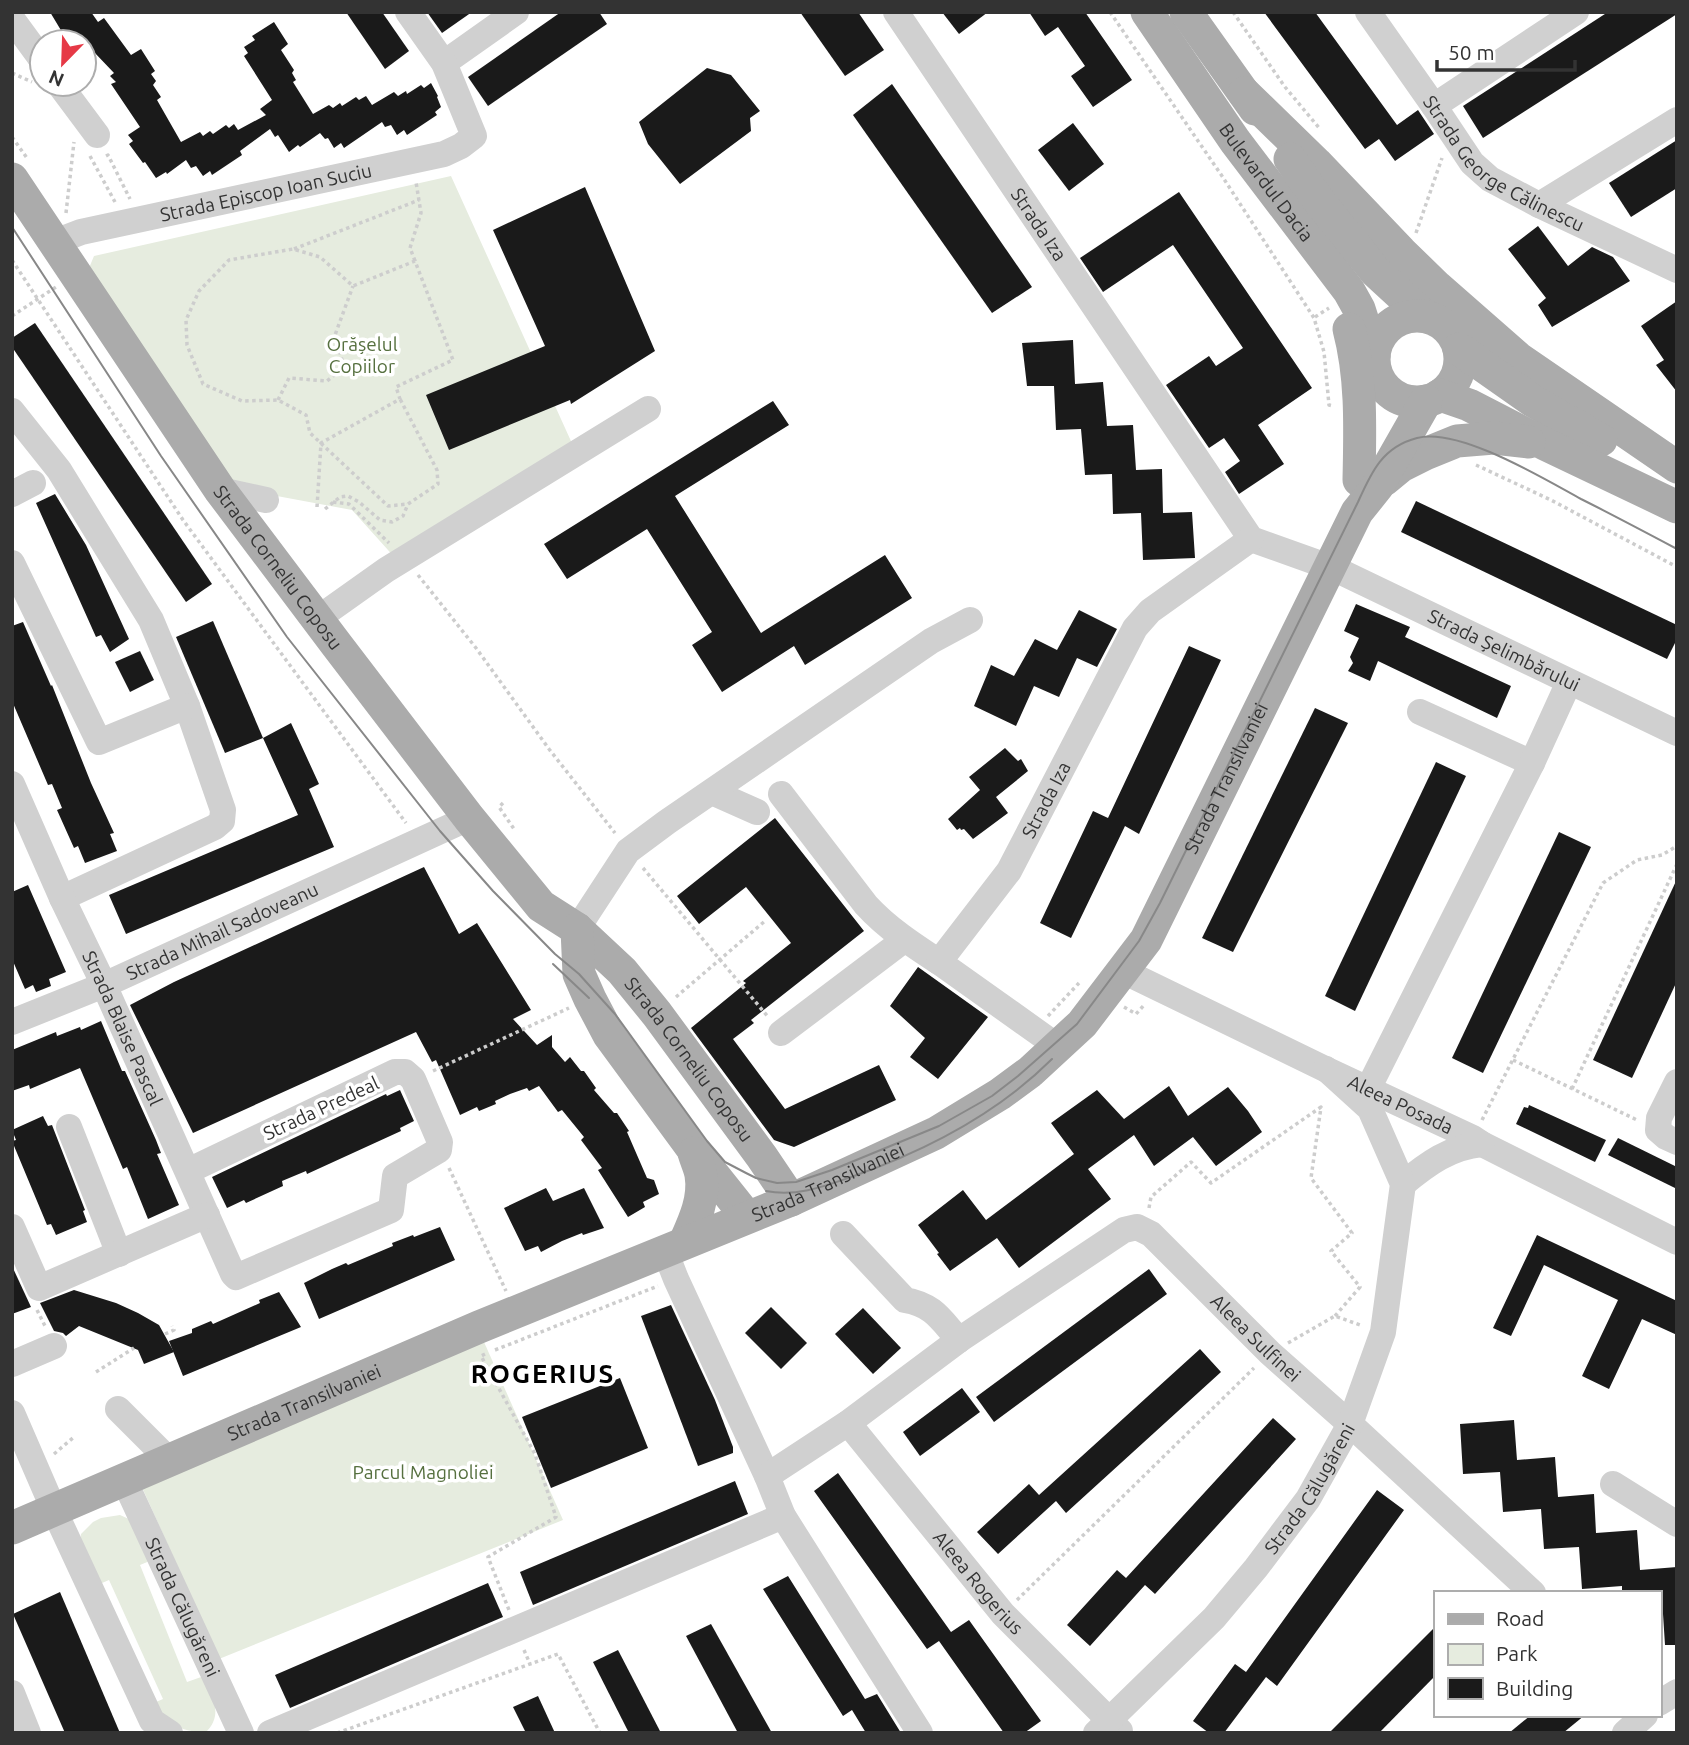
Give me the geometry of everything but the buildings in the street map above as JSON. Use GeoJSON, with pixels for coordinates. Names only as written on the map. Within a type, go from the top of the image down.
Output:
{"type":"FeatureCollection","features":[{"type":"Feature","properties":{"kind":"main road","name":"Bulevardul Dacia"},"geometry":{"type":"LineString","coordinates":[[1147,12],[1235,141],[1349,291],[1359,309],[1377,370]]}},
{"type":"Feature","properties":{"kind":"main road","name":"Bulevardul Dacia"},"geometry":{"type":"LineString","coordinates":[[1186,12],[1317,197],[1375,271],[1424,316]]}},
{"type":"Feature","properties":{"kind":"main road"},"geometry":{"type":"LineString","coordinates":[[1244,93],[1437,287],[1518,358],[1677,467]]}},
{"type":"Feature","properties":{"kind":"main road"},"geometry":{"type":"LineString","coordinates":[[1235,141],[1342,300],[1352,339],[1368,483],[1439,447],[1457,441],[1494,438],[1545,444]]}},
{"type":"Feature","properties":{"kind":"main road","name":"Strada Corneliu Coposu"},"geometry":{"type":"LineString","coordinates":[[20,169],[55,242],[220,490],[317,620],[469,818],[541,906],[577,929],[622,971],[657,1014],[791,1200]]}},
{"type":"Feature","properties":{"kind":"main road"},"geometry":{"type":"LineString","coordinates":[[1410,316],[1424,316],[1447,328],[1459,349],[1457,376],[1450,387],[1433,398],[1413,402],[1401,399],[1390,392],[1377,370],[1377,342],[1390,325],[1410,316]]}},
{"type":"Feature","properties":{"kind":"main road"},"geometry":{"type":"LineString","coordinates":[[1459,349],[1533,401],[1677,481]]}},
{"type":"Feature","properties":{"kind":"main road","name":"Strada Transilvaniei"},"geometry":{"type":"LineString","coordinates":[[12,1528],[515,1312],[675,1258],[747,1217],[791,1200],[936,1133],[1000,1094],[1030,1072],[1046,1038],[1082,1024],[1146,940],[1165,904],[1357,512],[1368,483],[1384,389],[1377,370]]}},
{"type":"Feature","properties":{"kind":"main road"},"geometry":{"type":"LineString","coordinates":[[1433,398],[1469,405],[1677,507]]}},
{"type":"Feature","properties":{"kind":"main road","name":"Strada Transilvaniei"},"geometry":{"type":"LineString","coordinates":[[1368,483],[1433,398]]}},
{"type":"Feature","properties":{"kind":"main road"},"geometry":{"type":"LineString","coordinates":[[577,929],[579,974],[609,1035],[692,1148],[747,1217]]}},
{"type":"Feature","properties":{"kind":"main road"},"geometry":{"type":"LineString","coordinates":[[675,1258],[696,1216],[701,1194],[701,1176],[692,1148]]}},
{"type":"Feature","properties":{"kind":"street"},"geometry":{"type":"LineString","coordinates":[[408,12],[444,63],[516,12]]}},
{"type":"Feature","properties":{"kind":"street","name":"Strada Iza"},"geometry":{"type":"LineString","coordinates":[[896,12],[1251,539],[1150,611],[1135,628],[1009,871],[939,962]]}},
{"type":"Feature","properties":{"kind":"street","name":"Strada George Călinescu"},"geometry":{"type":"LineString","coordinates":[[1368,12],[1472,163],[1490,179],[1677,270]]}},
{"type":"Feature","properties":{"kind":"street"},"geometry":{"type":"LineString","coordinates":[[1434,106],[1576,12]]}},
{"type":"Feature","properties":{"kind":"street"},"geometry":{"type":"LineString","coordinates":[[12,19],[28,45]]}},
{"type":"Feature","properties":{"kind":"street","name":"Strada Episcop Ioan Suciu"},"geometry":{"type":"LineString","coordinates":[[55,242],[81,232],[444,155],[474,136],[444,63]]}},
{"type":"Feature","properties":{"kind":"street"},"geometry":{"type":"LineString","coordinates":[[60,98],[88,146]]}},
{"type":"Feature","properties":{"kind":"street"},"geometry":{"type":"LineString","coordinates":[[1539,205],[1677,120]]}},
{"type":"Feature","properties":{"kind":"street"},"geometry":{"type":"LineString","coordinates":[[317,620],[386,570],[648,409]]}},
{"type":"Feature","properties":{"kind":"street"},"geometry":{"type":"LineString","coordinates":[[12,411],[58,470],[151,620],[187,706],[223,810],[222,821],[215,827],[62,898]]}},
{"type":"Feature","properties":{"kind":"street"},"geometry":{"type":"LineString","coordinates":[[220,490],[266,500]]}},
{"type":"Feature","properties":{"kind":"street"},"geometry":{"type":"LineString","coordinates":[[1251,539],[1330,567]]}},
{"type":"Feature","properties":{"kind":"street"},"geometry":{"type":"LineString","coordinates":[[12,563],[99,742],[187,706]]}},
{"type":"Feature","properties":{"kind":"street","name":"Strada Șelimbărului"},"geometry":{"type":"LineString","coordinates":[[1330,567],[1677,733]]}},
{"type":"Feature","properties":{"kind":"street"},"geometry":{"type":"LineString","coordinates":[[577,929],[623,844],[712,792],[930,641],[970,620]]}},
{"type":"Feature","properties":{"kind":"street"},"geometry":{"type":"LineString","coordinates":[[1368,1089],[1532,763],[1569,681]]}},
{"type":"Feature","properties":{"kind":"street"},"geometry":{"type":"LineString","coordinates":[[1420,712],[1532,763]]}},
{"type":"Feature","properties":{"kind":"street","name":"Strada Blaise Pascal"},"geometry":{"type":"LineString","coordinates":[[12,784],[233,1275],[236,1277],[391,1210],[395,1176],[431,1156],[439,1147]]}},
{"type":"Feature","properties":{"kind":"street"},"geometry":{"type":"LineString","coordinates":[[712,792],[757,812]]}},
{"type":"Feature","properties":{"kind":"street"},"geometry":{"type":"LineString","coordinates":[[781,794],[879,920],[1046,1038]]}},
{"type":"Feature","properties":{"kind":"street","name":"Strada Mihail Sadoveanu"},"geometry":{"type":"LineString","coordinates":[[12,1022],[104,985],[469,818]]}},
{"type":"Feature","properties":{"kind":"street"},"geometry":{"type":"LineString","coordinates":[[781,1033],[904,940]]}},
{"type":"Feature","properties":{"kind":"street","name":"Aleea Posada"},"geometry":{"type":"LineString","coordinates":[[1114,983],[1326,1069],[1477,1141],[1677,1242]]}},
{"type":"Feature","properties":{"kind":"street"},"geometry":{"type":"LineString","coordinates":[[1326,1069],[1370,1109],[1403,1184],[1428,1163],[1477,1141]]}},
{"type":"Feature","properties":{"kind":"street","name":"Strada Predeal"},"geometry":{"type":"LineString","coordinates":[[188,1171],[395,1072],[405,1072],[413,1079]]}},
{"type":"Feature","properties":{"kind":"street"},"geometry":{"type":"LineString","coordinates":[[413,1079],[440,1142],[439,1147]]}},
{"type":"Feature","properties":{"kind":"street"},"geometry":{"type":"LineString","coordinates":[[1665,1130],[1677,1082]]}},
{"type":"Feature","properties":{"kind":"street"},"geometry":{"type":"LineString","coordinates":[[69,1127],[119,1254]]}},
{"type":"Feature","properties":{"kind":"street","name":"Strada Călugăreni"},"geometry":{"type":"LineString","coordinates":[[1109,1729],[1214,1618],[1256,1568],[1308,1499],[1350,1424],[1383,1332],[1403,1184]]}},
{"type":"Feature","properties":{"kind":"street"},"geometry":{"type":"LineString","coordinates":[[12,1227],[39,1288],[207,1215]]}},
{"type":"Feature","properties":{"kind":"street"},"geometry":{"type":"LineString","coordinates":[[767,1476],[848,1423],[959,1340],[1124,1230],[1137,1227],[1143,1230]]}},
{"type":"Feature","properties":{"kind":"street","name":"Aleea Sulfinei"},"geometry":{"type":"LineString","coordinates":[[1143,1230],[1151,1234],[1270,1353],[1531,1591]]}},
{"type":"Feature","properties":{"kind":"street"},"geometry":{"type":"LineString","coordinates":[[843,1234],[905,1300],[931,1308],[959,1340]]}},
{"type":"Feature","properties":{"kind":"street"},"geometry":{"type":"LineString","coordinates":[[675,1258],[783,1516],[920,1733]]}},
{"type":"Feature","properties":{"kind":"street"},"geometry":{"type":"LineString","coordinates":[[12,1364],[54,1346]]}},
{"type":"Feature","properties":{"kind":"street"},"geometry":{"type":"LineString","coordinates":[[118,1409],[169,1460]]}},
{"type":"Feature","properties":{"kind":"street"},"geometry":{"type":"LineString","coordinates":[[12,1413],[152,1721],[170,1733]]}},
{"type":"Feature","properties":{"kind":"street","name":"Aleea Rogerius"},"geometry":{"type":"LineString","coordinates":[[848,1423],[1003,1614],[1109,1729]]}},
{"type":"Feature","properties":{"kind":"street","name":"Strada Călugăreni"},"geometry":{"type":"LineString","coordinates":[[124,1480],[241,1733]]}},
{"type":"Feature","properties":{"kind":"street"},"geometry":{"type":"LineString","coordinates":[[1613,1484],[1677,1524]]}},
{"type":"Feature","properties":{"kind":"street"},"geometry":{"type":"LineString","coordinates":[[270,1733],[783,1516]]}},
{"type":"Feature","properties":{"kind":"street"},"geometry":{"type":"LineString","coordinates":[[1661,1702],[1677,1692]]}},
{"type":"Feature","properties":{"kind":"street"},"geometry":{"type":"LineString","coordinates":[[12,1693],[28,1733]]}},
{"type":"Feature","properties":{"kind":"street"},"geometry":{"type":"LineString","coordinates":[[1626,1733],[1643,1717]]}},
{"type":"Feature","properties":{"kind":"path"},"geometry":{"type":"LineString","coordinates":[[1233,12],[1285,87],[1328,138]]}},
{"type":"Feature","properties":{"kind":"path"},"geometry":{"type":"LineString","coordinates":[[1414,240],[1443,155],[1442,139],[1451,132]]}},
{"type":"Feature","properties":{"kind":"path"},"geometry":{"type":"LineString","coordinates":[[12,137],[20,169]]}},
{"type":"Feature","properties":{"kind":"path"},"geometry":{"type":"LineString","coordinates":[[59,203],[67,214],[88,146],[108,155],[130,201],[116,205]]}},
{"type":"Feature","properties":{"kind":"path"},"geometry":{"type":"LineString","coordinates":[[413,161],[421,212],[410,248],[453,360],[396,387],[437,470],[438,484],[408,504],[388,506],[310,433],[306,415],[278,400],[242,401],[204,384],[187,345],[186,320],[199,291],[229,260],[293,249],[419,200]]}},
{"type":"Feature","properties":{"kind":"path"},"geometry":{"type":"LineString","coordinates":[[293,249],[320,257],[353,286]]}},
{"type":"Feature","properties":{"kind":"path"},"geometry":{"type":"LineString","coordinates":[[12,260],[183,520],[426,838]]}},
{"type":"Feature","properties":{"kind":"path"},"geometry":{"type":"LineString","coordinates":[[278,400],[289,378],[327,381],[344,367],[335,335],[353,286],[415,261]]}},
{"type":"Feature","properties":{"kind":"path"},"geometry":{"type":"LineString","coordinates":[[321,443],[400,399]]}},
{"type":"Feature","properties":{"kind":"path"},"geometry":{"type":"LineString","coordinates":[[317,508],[321,443]]}},
{"type":"Feature","properties":{"kind":"path"},"geometry":{"type":"LineString","coordinates":[[325,509],[340,497],[348,496],[380,520],[392,522],[403,516],[408,504]]}},
{"type":"Feature","properties":{"kind":"path"},"geometry":{"type":"LineString","coordinates":[[476,648],[549,749],[623,844],[781,1033]]}},
{"type":"Feature","properties":{"kind":"path"},"geometry":{"type":"LineString","coordinates":[[503,803],[499,807],[514,829]]}},
{"type":"Feature","properties":{"kind":"path"},"geometry":{"type":"LineString","coordinates":[[1477,1141],[1513,1060],[1603,883],[1637,860],[1662,855],[1677,846]]}},
{"type":"Feature","properties":{"kind":"path"},"geometry":{"type":"LineString","coordinates":[[1572,1088],[1677,863]]}},
{"type":"Feature","properties":{"kind":"path"},"geometry":{"type":"LineString","coordinates":[[657,1014],[765,921]]}},
{"type":"Feature","properties":{"kind":"path"},"geometry":{"type":"LineString","coordinates":[[1046,1038],[1083,978],[1114,983],[1136,1014],[1148,1001]]}},
{"type":"Feature","properties":{"kind":"path"},"geometry":{"type":"LineString","coordinates":[[413,1079],[590,999]]}},
{"type":"Feature","properties":{"kind":"path"},"geometry":{"type":"LineString","coordinates":[[1513,1060],[1665,1130]]}},
{"type":"Feature","properties":{"kind":"path"},"geometry":{"type":"LineString","coordinates":[[1003,1614],[1270,1353],[1335,1316],[1360,1287],[1331,1251],[1352,1233],[1311,1178],[1322,1097]]}},
{"type":"Feature","properties":{"kind":"path"},"geometry":{"type":"LineString","coordinates":[[1143,1230],[1151,1197],[1191,1162],[1211,1183],[1321,1107]]}},
{"type":"Feature","properties":{"kind":"path"},"geometry":{"type":"LineString","coordinates":[[439,1147],[515,1312]]}},
{"type":"Feature","properties":{"kind":"path"},"geometry":{"type":"LineString","coordinates":[[530,1664],[488,1557],[556,1517],[535,1454],[481,1356],[675,1258]]}},
{"type":"Feature","properties":{"kind":"path"},"geometry":{"type":"LineString","coordinates":[[39,1288],[33,1301],[54,1346]]}},
{"type":"Feature","properties":{"kind":"path"},"geometry":{"type":"LineString","coordinates":[[1335,1316],[1383,1332]]}},
{"type":"Feature","properties":{"kind":"path"},"geometry":{"type":"LineString","coordinates":[[166,1334],[174,1330],[172,1326]]}},
{"type":"Feature","properties":{"kind":"path"},"geometry":{"type":"LineString","coordinates":[[96,1372],[134,1348]]}},
{"type":"Feature","properties":{"kind":"path"},"geometry":{"type":"LineString","coordinates":[[337,1733],[558,1654],[600,1733]]}},
{"type":"Feature","properties":{"kind":"green space","name":"Orășelul Copiilor"},"geometry":{"type":"Polygon","coordinates":[[[451,176],[575,450],[397,560],[352,510],[228,487],[84,280],[94,256],[451,176]]]}},
{"type":"Feature","properties":{"kind":"green space","name":"Parcul Magnoliei"},"geometry":{"type":"Polygon","coordinates":[[[484,1342],[563,1520],[219,1659],[141,1485],[484,1342]]]}},
{"type":"Feature","properties":{"kind":"green space"},"geometry":{"type":"Polygon","coordinates":[[[120,1515],[131,1520],[157,1558],[140,1565],[187,1682],[204,1676],[210,1690],[215,1712],[206,1732],[181,1728],[149,1705],[163,1699],[109,1580],[95,1586],[80,1543],[81,1534],[101,1518],[120,1515]]]}},
{"type":"Feature","properties":{"kind":"tram line"},"geometry":{"type":"LineString","coordinates":[[12,227],[161,456],[287,637],[440,831],[493,891],[555,954],[579,974],[615,1014],[725,1162],[756,1178],[777,1183],[796,1182],[832,1170],[939,1126],[992,1096],[1077,1024],[1139,941],[1160,903],[1368,481],[1379,462],[1395,448],[1417,438],[1435,437],[1478,447],[1524,468],[1677,549]]}},
{"type":"Feature","properties":{"kind":"tram line"},"geometry":{"type":"LineString","coordinates":[[553,964],[589,998]]}},
{"type":"Feature","properties":{"kind":"tram line"},"geometry":{"type":"LineString","coordinates":[[766,1191],[789,1193],[822,1187],[908,1154],[984,1113],[1031,1079],[1052,1059]]}},
{"type":"Feature","properties":{"kind":"district","name":"ROGERIUS"},"geometry":{"type":"Point","coordinates":[543,1373]}}]}
